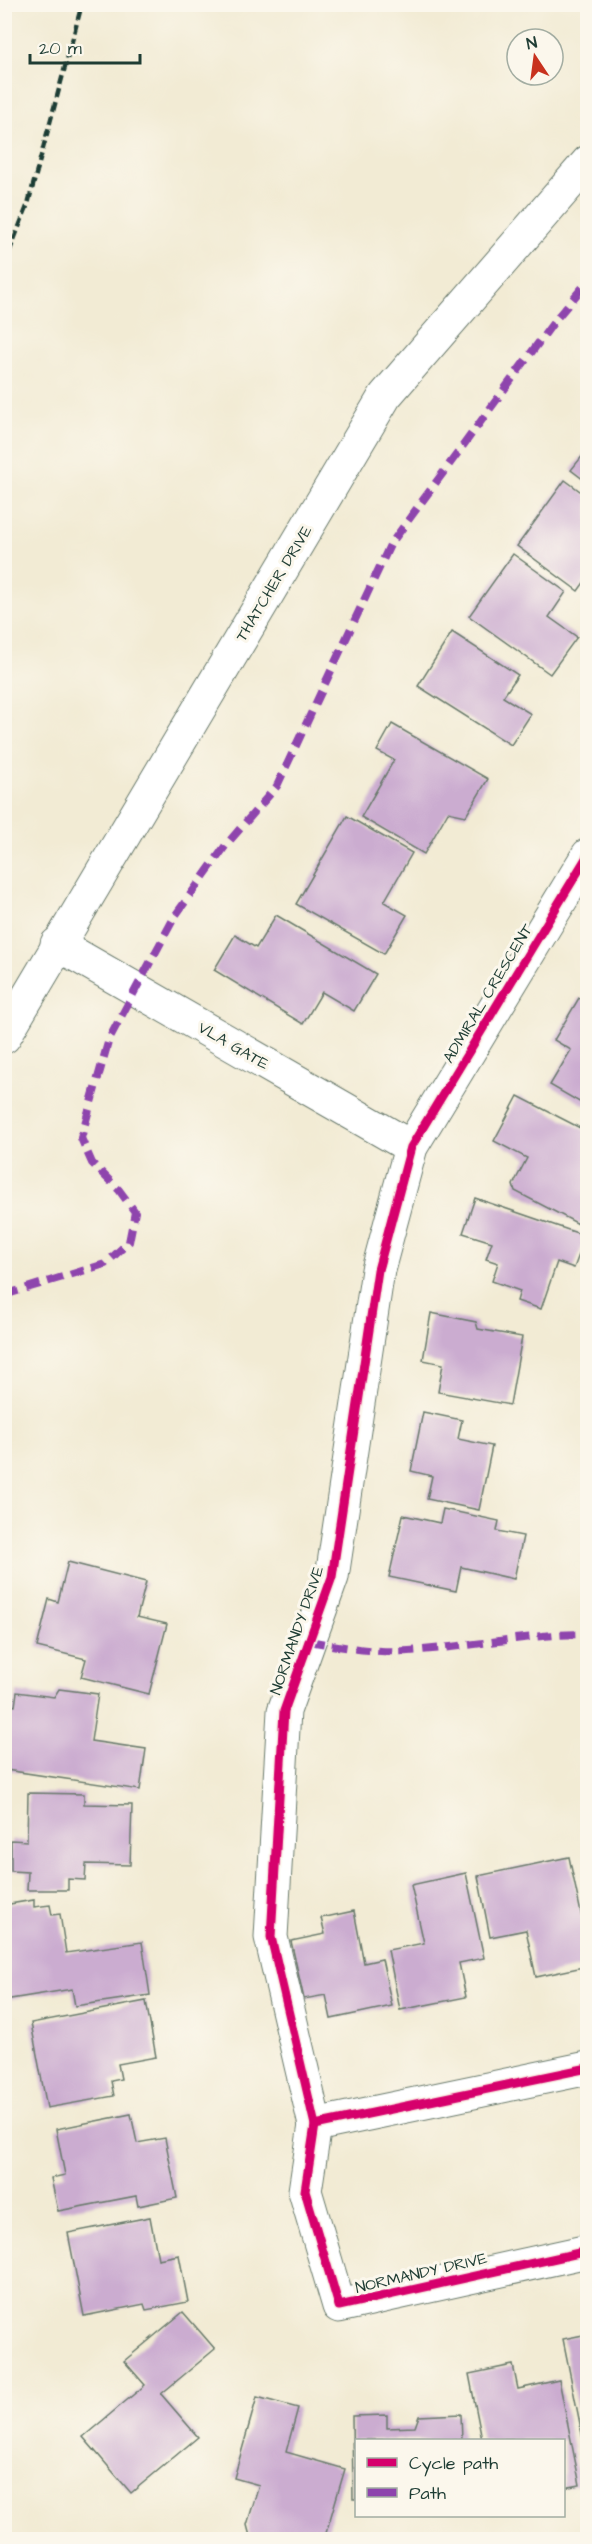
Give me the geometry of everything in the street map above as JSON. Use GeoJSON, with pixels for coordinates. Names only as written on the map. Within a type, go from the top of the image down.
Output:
{"type":"FeatureCollection","features":[{"type":"Feature","properties":{"kind":"street","name":"THATCHER DRIVE"},"geometry":{"type":"LineString","coordinates":[[4,1037],[385,396],[588,162]]}},
{"type":"Feature","properties":{"kind":"street","name":"ADMIRAL CRESCENT"},"geometry":{"type":"LineString","coordinates":[[411,1147],[588,855]]}},
{"type":"Feature","properties":{"kind":"street","name":"VLA GATE"},"geometry":{"type":"LineString","coordinates":[[57,945],[411,1147]]}},
{"type":"Feature","properties":{"kind":"street","name":"NORMANDY DRIVE"},"geometry":{"type":"LineString","coordinates":[[411,1147],[378,1270],[332,1577],[284,1711],[271,1937],[315,2125],[305,2192],[339,2306],[588,2251]]}},
{"type":"Feature","properties":{"kind":"street"},"geometry":{"type":"LineString","coordinates":[[315,2125],[588,2068]]}},
{"type":"Feature","properties":{"kind":"building"},"geometry":{"type":"Polygon","coordinates":[[[588,449],[588,483],[571,470],[588,449]]]}},
{"type":"Feature","properties":{"kind":"building"},"geometry":{"type":"Polygon","coordinates":[[[565,480],[588,497],[588,577],[578,591],[517,546],[565,480]]]}},
{"type":"Feature","properties":{"kind":"building"},"geometry":{"type":"Polygon","coordinates":[[[513,554],[566,592],[549,617],[577,637],[550,674],[469,616],[513,554]]]}},
{"type":"Feature","properties":{"kind":"building"},"geometry":{"type":"Polygon","coordinates":[[[452,632],[518,675],[503,697],[531,714],[511,745],[418,686],[452,632]]]}},
{"type":"Feature","properties":{"kind":"building"},"geometry":{"type":"Polygon","coordinates":[[[392,724],[488,779],[466,816],[448,812],[424,854],[361,817],[394,760],[377,751],[392,724]]]}},
{"type":"Feature","properties":{"kind":"building"},"geometry":{"type":"Polygon","coordinates":[[[347,816],[412,853],[384,902],[407,915],[384,954],[296,904],[347,816]]]}},
{"type":"Feature","properties":{"kind":"building"},"geometry":{"type":"Polygon","coordinates":[[[276,915],[376,974],[354,1011],[322,992],[303,1024],[214,970],[235,935],[256,948],[276,915]]]}},
{"type":"Feature","properties":{"kind":"building"},"geometry":{"type":"Polygon","coordinates":[[[579,998],[588,1002],[588,1107],[550,1085],[571,1050],[554,1040],[579,998]]]}},
{"type":"Feature","properties":{"kind":"building"},"geometry":{"type":"Polygon","coordinates":[[[518,1096],[588,1132],[588,1229],[515,1191],[513,1185],[527,1158],[494,1141],[518,1096]]]}},
{"type":"Feature","properties":{"kind":"building"},"geometry":{"type":"Polygon","coordinates":[[[475,1198],[586,1236],[574,1268],[557,1262],[541,1309],[517,1301],[520,1291],[492,1281],[498,1263],[486,1259],[492,1242],[463,1233],[475,1198]]]}},
{"type":"Feature","properties":{"kind":"building"},"geometry":{"type":"Polygon","coordinates":[[[431,1313],[476,1322],[478,1329],[522,1337],[510,1405],[438,1392],[443,1364],[423,1360],[431,1313]]]}},
{"type":"Feature","properties":{"kind":"building"},"geometry":{"type":"Polygon","coordinates":[[[423,1412],[462,1420],[458,1439],[492,1446],[479,1510],[427,1499],[432,1476],[411,1471],[423,1412]]]}},
{"type":"Feature","properties":{"kind":"building"},"geometry":{"type":"Polygon","coordinates":[[[443,1509],[499,1521],[497,1531],[523,1536],[514,1579],[461,1567],[456,1591],[389,1577],[403,1515],[440,1523],[443,1509]]]}},
{"type":"Feature","properties":{"kind":"building"},"geometry":{"type":"Polygon","coordinates":[[[68,1562],[146,1582],[137,1617],[167,1624],[149,1694],[81,1677],[86,1659],[37,1647],[49,1599],[58,1602],[68,1562]]]}},
{"type":"Feature","properties":{"kind":"building"},"geometry":{"type":"Polygon","coordinates":[[[59,1689],[98,1694],[91,1741],[146,1749],[140,1790],[6,1770],[8,1756],[4,1755],[4,1727],[8,1705],[15,1706],[17,1692],[54,1697],[59,1689]]]}},
{"type":"Feature","properties":{"kind":"building"},"geometry":{"type":"Polygon","coordinates":[[[28,1793],[84,1794],[84,1804],[132,1805],[130,1865],[86,1864],[85,1880],[68,1879],[68,1890],[27,1890],[28,1872],[11,1871],[11,1840],[27,1841],[28,1793]]]}},
{"type":"Feature","properties":{"kind":"building"},"geometry":{"type":"Polygon","coordinates":[[[569,1857],[588,1946],[588,1966],[536,1977],[526,1930],[490,1937],[478,1876],[569,1857]]]}},
{"type":"Feature","properties":{"kind":"building"},"geometry":{"type":"Polygon","coordinates":[[[466,1873],[484,1958],[459,1963],[466,1997],[400,2010],[388,1950],[424,1943],[411,1885],[466,1873]]]}},
{"type":"Feature","properties":{"kind":"building"},"geometry":{"type":"Polygon","coordinates":[[[34,1900],[34,1907],[50,1905],[52,1915],[60,1914],[66,1953],[142,1942],[150,1995],[75,2006],[72,1989],[4,2000],[4,1905],[34,1900]]]}},
{"type":"Feature","properties":{"kind":"building"},"geometry":{"type":"Polygon","coordinates":[[[354,1911],[364,1963],[382,1959],[392,2006],[331,2019],[326,1995],[304,1999],[291,1941],[325,1934],[321,1918],[354,1911]]]}},
{"type":"Feature","properties":{"kind":"building"},"geometry":{"type":"Polygon","coordinates":[[[146,2001],[156,2057],[118,2064],[121,2079],[111,2081],[114,2096],[47,2108],[31,2023],[146,2001]]]}},
{"type":"Feature","properties":{"kind":"building"},"geometry":{"type":"Polygon","coordinates":[[[131,2114],[137,2143],[165,2138],[177,2198],[138,2206],[136,2196],[58,2211],[51,2178],[65,2175],[56,2129],[131,2114]]]}},
{"type":"Feature","properties":{"kind":"building"},"geometry":{"type":"Polygon","coordinates":[[[150,2217],[158,2259],[179,2255],[188,2302],[146,2310],[144,2304],[84,2316],[68,2233],[150,2217]]]}},
{"type":"Feature","properties":{"kind":"building"},"geometry":{"type":"Polygon","coordinates":[[[183,2312],[215,2349],[161,2394],[198,2437],[131,2493],[83,2437],[145,2385],[124,2361],[183,2312]]]}},
{"type":"Feature","properties":{"kind":"building"},"geometry":{"type":"Polygon","coordinates":[[[588,2334],[588,2454],[586,2454],[563,2339],[588,2334]]]}},
{"type":"Feature","properties":{"kind":"building"},"geometry":{"type":"Polygon","coordinates":[[[513,2365],[518,2389],[559,2380],[580,2485],[565,2488],[565,2439],[482,2439],[469,2374],[513,2365]]]}},
{"type":"Feature","properties":{"kind":"building"},"geometry":{"type":"Polygon","coordinates":[[[257,2397],[298,2408],[286,2452],[345,2469],[324,2540],[251,2540],[247,2525],[259,2485],[234,2478],[257,2397]]]}},
{"type":"Feature","properties":{"kind":"building"},"geometry":{"type":"Polygon","coordinates":[[[461,2414],[462,2439],[355,2439],[355,2499],[353,2499],[352,2416],[387,2415],[387,2428],[415,2427],[419,2416],[461,2414]]]}},
{"type":"Feature","properties":{"kind":"railway"},"geometry":{"type":"LineString","coordinates":[[4,265],[28,204],[82,4]]}},
{"type":"Feature","properties":{"kind":"marked path"},"geometry":{"type":"LineString","coordinates":[[4,1295],[105,1264],[129,1242],[135,1212],[119,1190],[92,1163],[81,1138],[109,1039],[175,916],[226,845],[277,786],[390,545],[556,319],[588,281]]}},
{"type":"Feature","properties":{"kind":"marked path"},"geometry":{"type":"LineString","coordinates":[[309,1641],[359,1649],[396,1651],[543,1636],[588,1634]]}},
{"type":"Feature","properties":{"kind":"cycle path"},"geometry":{"type":"LineString","coordinates":[[588,855],[411,1147],[378,1270],[332,1577],[284,1711],[271,1937],[315,2125],[588,2068]]}},
{"type":"Feature","properties":{"kind":"cycle path"},"geometry":{"type":"LineString","coordinates":[[315,2125],[305,2191],[339,2306],[588,2251]]}}]}
